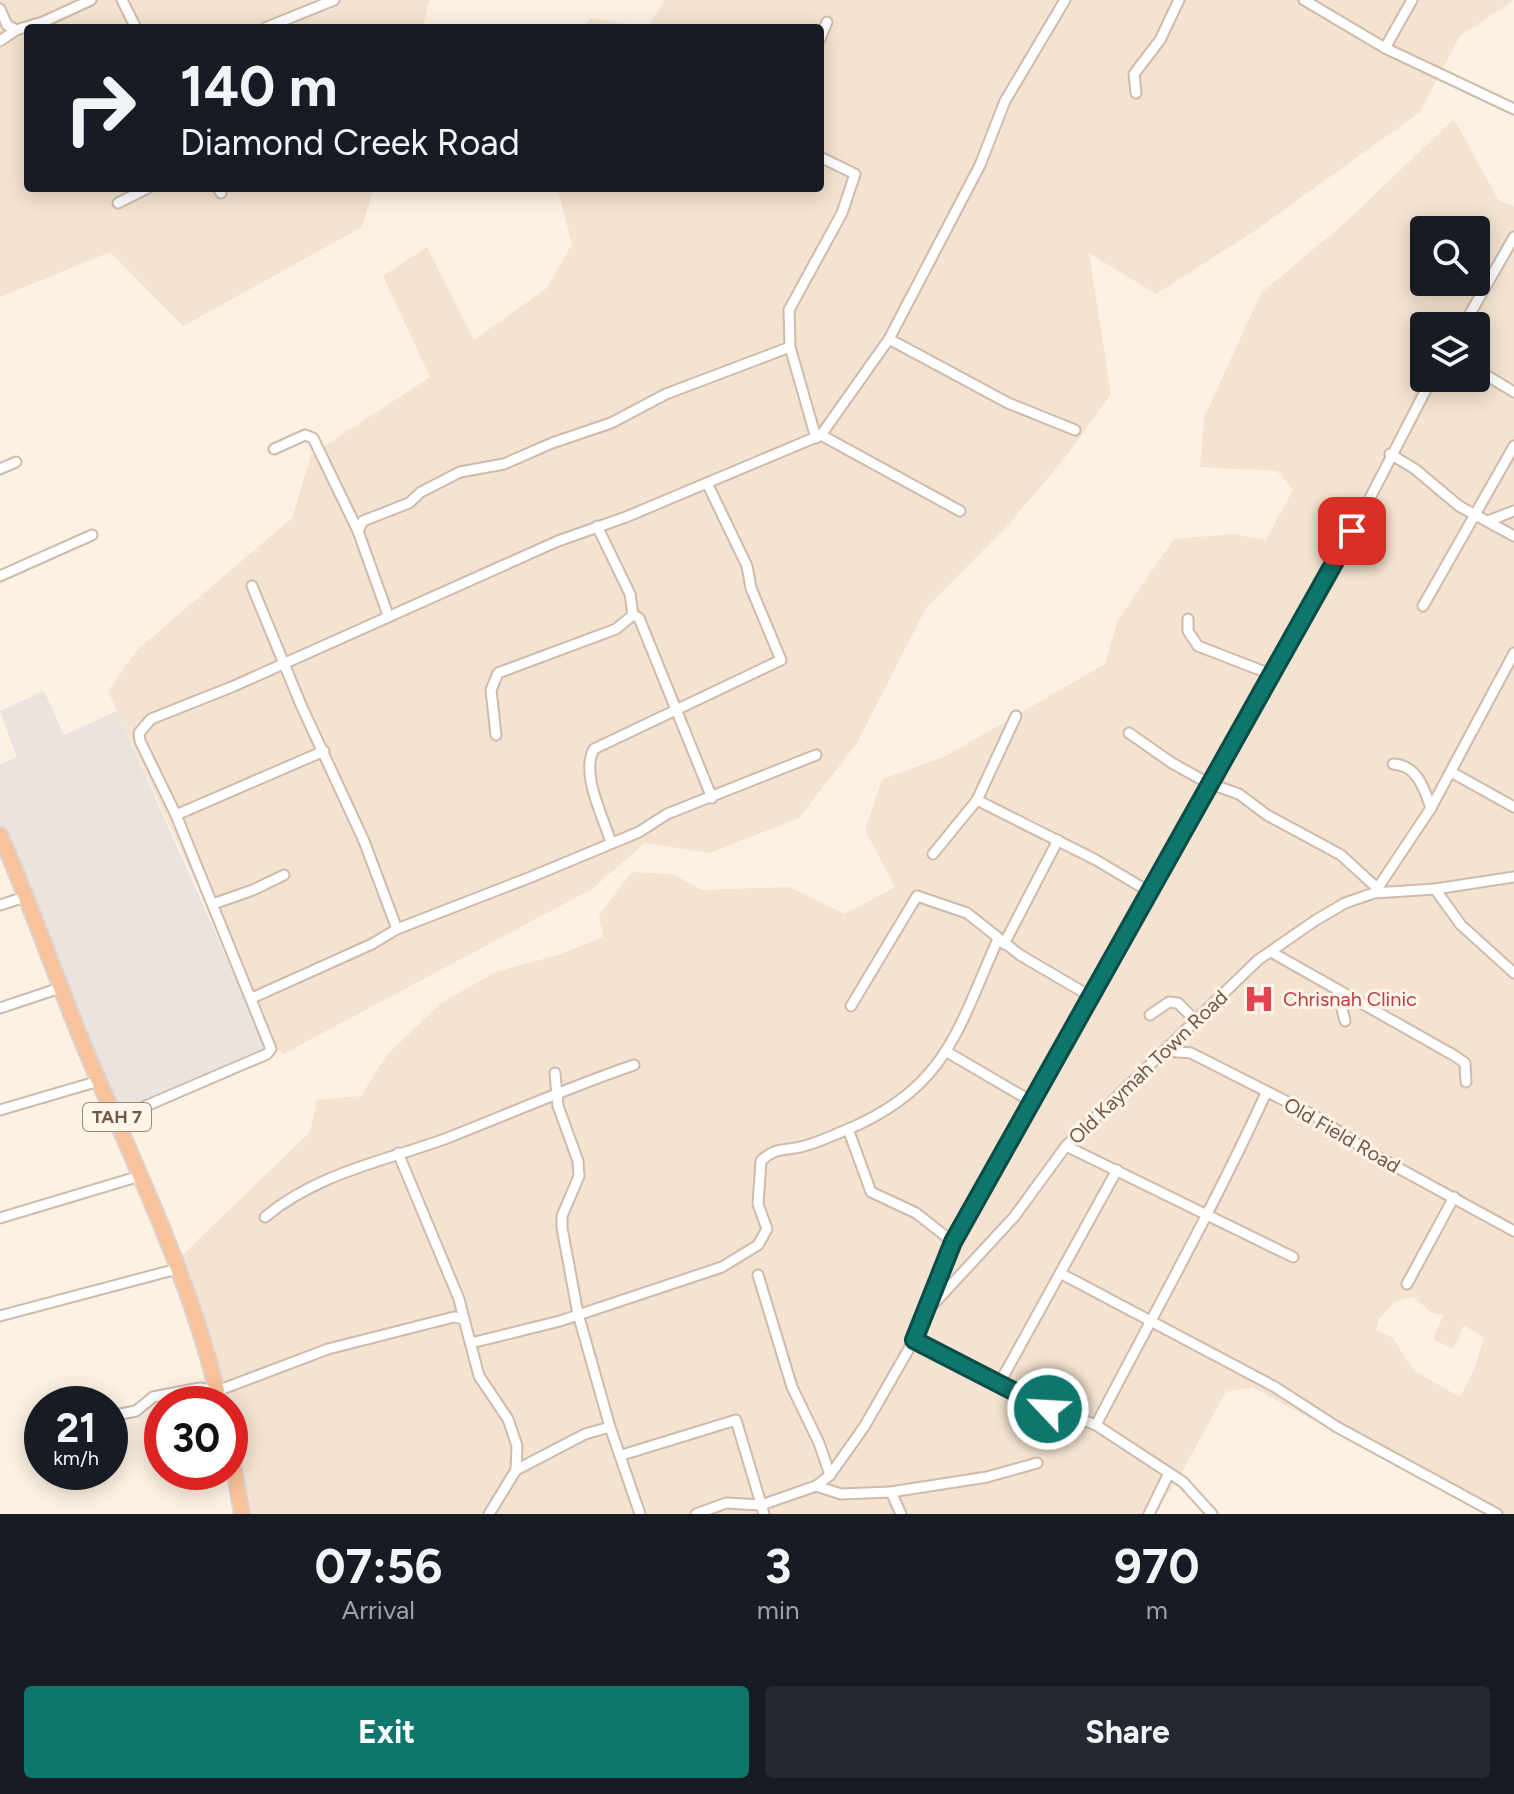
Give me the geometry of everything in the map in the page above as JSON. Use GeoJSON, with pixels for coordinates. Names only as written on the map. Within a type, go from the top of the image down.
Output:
{"type":"FeatureCollection","features":[{"type":"Feature","properties":{"kind":"highway","name":"TAH 7"},"geometry":{"type":"LineString","coordinates":[[0,835],[28,896],[60,988],[118,1118],[208,1351],[216,1386]]}},
{"type":"Feature","properties":{"kind":"highway"},"geometry":{"type":"LineString","coordinates":[[238,1490],[242,1514]]}},
{"type":"Feature","properties":{"kind":"street"},"geometry":{"type":"LineString","coordinates":[[36,24],[91,0]]}},
{"type":"Feature","properties":{"kind":"street"},"geometry":{"type":"LineString","coordinates":[[122,0],[134,24]]}},
{"type":"Feature","properties":{"kind":"street"},"geometry":{"type":"LineString","coordinates":[[275,24],[334,0]]}},
{"type":"Feature","properties":{"kind":"street"},"geometry":{"type":"LineString","coordinates":[[118,1118],[270,1052],[252,998],[176,815],[140,741],[143,726],[151,719],[284,664],[388,615],[819,436],[889,339],[980,165],[1005,101],[1065,0]]}},
{"type":"Feature","properties":{"kind":"street"},"geometry":{"type":"LineString","coordinates":[[1136,93],[1134,74],[1160,40],[1179,0]]}},
{"type":"Feature","properties":{"kind":"street"},"geometry":{"type":"LineString","coordinates":[[1304,0],[1385,48],[1514,109]]}},
{"type":"Feature","properties":{"kind":"street"},"geometry":{"type":"LineString","coordinates":[[1385,48],[1412,0]]}},
{"type":"Feature","properties":{"kind":"street"},"geometry":{"type":"LineString","coordinates":[[0,9],[7,25],[16,30]]}},
{"type":"Feature","properties":{"kind":"street"},"geometry":{"type":"LineString","coordinates":[[824,29],[827,22]]}},
{"type":"Feature","properties":{"kind":"street"},"geometry":{"type":"LineString","coordinates":[[0,41],[24,28]]}},
{"type":"Feature","properties":{"kind":"street"},"geometry":{"type":"LineString","coordinates":[[824,159],[855,174],[854,181],[842,213],[789,310],[790,347],[819,436],[960,511]]}},
{"type":"Feature","properties":{"kind":"street"},"geometry":{"type":"LineString","coordinates":[[118,203],[140,192]]}},
{"type":"Feature","properties":{"kind":"street"},"geometry":{"type":"LineString","coordinates":[[1471,312],[1514,237]]}},
{"type":"Feature","properties":{"kind":"street"},"geometry":{"type":"LineString","coordinates":[[889,339],[1008,403],[1075,430]]}},
{"type":"Feature","properties":{"kind":"street"},"geometry":{"type":"LineString","coordinates":[[358,531],[363,521],[374,514],[409,503],[421,492],[460,472],[504,464],[611,423],[666,394],[790,347]]}},
{"type":"Feature","properties":{"kind":"street"},"geometry":{"type":"LineString","coordinates":[[1490,377],[1514,392]]}},
{"type":"Feature","properties":{"kind":"street"},"geometry":{"type":"LineString","coordinates":[[696,1514],[726,1503],[762,1509],[816,1486],[830,1475],[864,1427],[914,1340],[953,1242],[1208,783],[1340,556],[1424,392]]}},
{"type":"Feature","properties":{"kind":"street"},"geometry":{"type":"LineString","coordinates":[[274,449],[305,435],[313,438],[358,531],[388,615]]}},
{"type":"Feature","properties":{"kind":"street"},"geometry":{"type":"LineString","coordinates":[[1423,606],[1514,446]]}},
{"type":"Feature","properties":{"kind":"street"},"geometry":{"type":"LineString","coordinates":[[1390,454],[1415,469],[1448,498],[1514,536]]}},
{"type":"Feature","properties":{"kind":"street"},"geometry":{"type":"LineString","coordinates":[[0,469],[16,462]]}},
{"type":"Feature","properties":{"kind":"street"},"geometry":{"type":"LineString","coordinates":[[611,843],[590,773],[590,757],[608,740],[781,660],[751,588],[747,566],[707,483]]}},
{"type":"Feature","properties":{"kind":"street"},"geometry":{"type":"LineString","coordinates":[[1488,521],[1514,511]]}},
{"type":"Feature","properties":{"kind":"street"},"geometry":{"type":"LineString","coordinates":[[597,526],[630,594],[633,615]]}},
{"type":"Feature","properties":{"kind":"street"},"geometry":{"type":"LineString","coordinates":[[0,576],[92,535]]}},
{"type":"Feature","properties":{"kind":"street"},"geometry":{"type":"LineString","coordinates":[[252,586],[364,841],[397,929]]}},
{"type":"Feature","properties":{"kind":"street"},"geometry":{"type":"LineString","coordinates":[[633,615],[639,618],[678,708],[712,798]]}},
{"type":"Feature","properties":{"kind":"street"},"geometry":{"type":"LineString","coordinates":[[496,735],[491,690],[498,673],[616,629],[633,615]]}},
{"type":"Feature","properties":{"kind":"street"},"geometry":{"type":"LineString","coordinates":[[1188,619],[1188,631],[1198,646],[1273,675]]}},
{"type":"Feature","properties":{"kind":"street"},"geometry":{"type":"LineString","coordinates":[[1129,733],[1208,783],[1239,794],[1259,811],[1341,855],[1376,891],[1431,808],[1511,666],[1514,653]]}},
{"type":"Feature","properties":{"kind":"street"},"geometry":{"type":"LineString","coordinates":[[933,854],[977,800],[1016,716]]}},
{"type":"Feature","properties":{"kind":"street"},"geometry":{"type":"LineString","coordinates":[[176,815],[324,751]]}},
{"type":"Feature","properties":{"kind":"street"},"geometry":{"type":"LineString","coordinates":[[252,998],[372,944],[397,929],[611,843],[667,814],[816,755]]}},
{"type":"Feature","properties":{"kind":"street"},"geometry":{"type":"LineString","coordinates":[[1393,764],[1405,766],[1417,776],[1431,808]]}},
{"type":"Feature","properties":{"kind":"street"},"geometry":{"type":"LineString","coordinates":[[1451,772],[1514,807]]}},
{"type":"Feature","properties":{"kind":"street"},"geometry":{"type":"LineString","coordinates":[[977,800],[1058,840],[1148,891]]}},
{"type":"Feature","properties":{"kind":"street"},"geometry":{"type":"LineString","coordinates":[[471,1343],[578,1314],[722,1267],[758,1245],[767,1229],[758,1204],[761,1161],[773,1151],[785,1147],[797,1149],[848,1129],[919,1088],[947,1052],[1001,942],[1058,840]]}},
{"type":"Feature","properties":{"kind":"street"},"geometry":{"type":"LineString","coordinates":[[213,904],[284,875]]}},
{"type":"Feature","properties":{"kind":"street","name":"Old Kaymah Town Road"},"geometry":{"type":"LineString","coordinates":[[925,1313],[1014,1217],[1066,1146],[1110,1100],[1271,952],[1345,903],[1376,891],[1435,889],[1514,877]]}},
{"type":"Feature","properties":{"kind":"street"},"geometry":{"type":"LineString","coordinates":[[1435,889],[1461,925],[1513,971]]}},
{"type":"Feature","properties":{"kind":"street"},"geometry":{"type":"LineString","coordinates":[[0,905],[28,896]]}},
{"type":"Feature","properties":{"kind":"street"},"geometry":{"type":"LineString","coordinates":[[851,1006],[917,896],[967,913],[1001,942],[1090,996]]}},
{"type":"Feature","properties":{"kind":"street"},"geometry":{"type":"LineString","coordinates":[[1271,952],[1455,1056],[1465,1063],[1466,1082]]}},
{"type":"Feature","properties":{"kind":"street"},"geometry":{"type":"LineString","coordinates":[[0,1008],[60,988]]}},
{"type":"Feature","properties":{"kind":"street"},"geometry":{"type":"LineString","coordinates":[[1337,989],[1345,1021]]}},
{"type":"Feature","properties":{"kind":"street"},"geometry":{"type":"LineString","coordinates":[[1150,1015],[1169,1002],[1178,1003],[1196,1021]]}},
{"type":"Feature","properties":{"kind":"street","name":"Old Field Road"},"geometry":{"type":"LineString","coordinates":[[1166,1051],[1191,1053],[1317,1117],[1369,1152],[1514,1231]]}},
{"type":"Feature","properties":{"kind":"street"},"geometry":{"type":"LineString","coordinates":[[947,1052],[1031,1101]]}},
{"type":"Feature","properties":{"kind":"street"},"geometry":{"type":"LineString","coordinates":[[265,1217],[309,1186],[634,1065]]}},
{"type":"Feature","properties":{"kind":"street"},"geometry":{"type":"LineString","coordinates":[[555,1073],[556,1096],[578,1161],[579,1176],[574,1194],[562,1216],[578,1314],[610,1427],[640,1514]]}},
{"type":"Feature","properties":{"kind":"street"},"geometry":{"type":"LineString","coordinates":[[0,1110],[99,1081]]}},
{"type":"Feature","properties":{"kind":"street"},"geometry":{"type":"LineString","coordinates":[[1096,1425],[1148,1322],[1209,1214],[1266,1093]]}},
{"type":"Feature","properties":{"kind":"street"},"geometry":{"type":"LineString","coordinates":[[848,1129],[871,1192],[916,1213],[953,1242]]}},
{"type":"Feature","properties":{"kind":"street"},"geometry":{"type":"LineString","coordinates":[[1066,1146],[1293,1257]]}},
{"type":"Feature","properties":{"kind":"street"},"geometry":{"type":"LineString","coordinates":[[398,1153],[454,1287],[479,1376],[514,1431],[516,1470]]}},
{"type":"Feature","properties":{"kind":"street"},"geometry":{"type":"LineString","coordinates":[[999,1384],[1117,1170]]}},
{"type":"Feature","properties":{"kind":"street"},"geometry":{"type":"LineString","coordinates":[[0,1218],[140,1176]]}},
{"type":"Feature","properties":{"kind":"street"},"geometry":{"type":"LineString","coordinates":[[1407,1284],[1454,1197]]}},
{"type":"Feature","properties":{"kind":"street"},"geometry":{"type":"LineString","coordinates":[[0,1316],[177,1269]]}},
{"type":"Feature","properties":{"kind":"street"},"geometry":{"type":"LineString","coordinates":[[1060,1273],[1275,1387],[1337,1427],[1497,1514]]}},
{"type":"Feature","properties":{"kind":"street"},"geometry":{"type":"LineString","coordinates":[[758,1275],[792,1387],[830,1475]]}},
{"type":"Feature","properties":{"kind":"street"},"geometry":{"type":"LineString","coordinates":[[244,1386],[328,1349],[454,1317],[464,1319]]}},
{"type":"Feature","properties":{"kind":"street"},"geometry":{"type":"LineString","coordinates":[[914,1340],[1048,1409],[1096,1425],[1183,1482],[1212,1514]]}},
{"type":"Feature","properties":{"kind":"street"},"geometry":{"type":"LineString","coordinates":[[622,1455],[736,1420],[762,1509]]}},
{"type":"Feature","properties":{"kind":"street"},"geometry":{"type":"LineString","coordinates":[[489,1514],[516,1470],[585,1434],[610,1427]]}},
{"type":"Feature","properties":{"kind":"street"},"geometry":{"type":"LineString","coordinates":[[816,1486],[841,1494],[891,1492],[987,1477],[1037,1463]]}},
{"type":"Feature","properties":{"kind":"street"},"geometry":{"type":"LineString","coordinates":[[1149,1514],[1169,1473]]}},
{"type":"Feature","properties":{"kind":"street"},"geometry":{"type":"LineString","coordinates":[[891,1492],[901,1514]]}},
{"type":"Feature","properties":{"kind":"shaded area"},"geometry":{"type":"Polygon","coordinates":[[[0,0],[430,0],[423,24],[24,24],[24,192],[373,192],[362,227],[183,326],[110,252],[0,297],[0,0]]]}},
{"type":"Feature","properties":{"kind":"shaded area"},"geometry":{"type":"Polygon","coordinates":[[[665,0],[1514,0],[1460,36],[1420,112],[1253,232],[1156,294],[1089,253],[1111,394],[1064,459],[1007,526],[926,608],[857,743],[799,818],[710,853],[645,843],[592,889],[283,1054],[269,1042],[108,691],[137,650],[292,518],[311,455],[430,377],[383,276],[427,247],[474,340],[547,288],[572,244],[558,192],[824,192],[824,24],[649,24],[665,0]]]}},
{"type":"Feature","properties":{"kind":"shaded area"},"geometry":{"type":"Polygon","coordinates":[[[592,18],[629,24],[584,24],[592,18]]]}},
{"type":"Feature","properties":{"kind":"shaded area"},"geometry":{"type":"Polygon","coordinates":[[[1454,119],[1499,201],[1514,206],[1514,1514],[1486,1514],[1252,1387],[1226,1392],[1178,1479],[1154,1514],[239,1514],[236,1490],[248,1490],[248,1386],[217,1386],[177,1260],[310,1132],[317,1100],[361,1096],[386,1056],[441,1003],[496,972],[561,954],[603,937],[599,915],[632,872],[673,874],[701,890],[789,887],[845,914],[895,887],[865,830],[882,779],[944,757],[1105,664],[1118,620],[1174,539],[1233,534],[1266,540],[1293,490],[1277,471],[1200,467],[1204,418],[1261,293],[1347,221],[1454,119]],[[1413,1297],[1396,1301],[1378,1320],[1376,1330],[1392,1337],[1414,1371],[1460,1397],[1475,1368],[1484,1338],[1464,1325],[1453,1349],[1433,1339],[1443,1315],[1431,1312],[1413,1297]]]}},
{"type":"Feature","properties":{"kind":"shaded area"},"geometry":{"type":"Polygon","coordinates":[[[44,691],[64,735],[117,711],[266,1047],[119,1113],[0,846],[0,765],[17,757],[0,711],[44,691]]]}},
{"type":"Feature","properties":{"kind":"place","name":"Chrisnah Clinic"},"geometry":{"type":"Point","coordinates":[1259,999]}},
{"type":"Feature","properties":{"kind":"route"},"geometry":{"type":"LineString","coordinates":[[1048,1409],[914,1340],[953,1242],[1352,531]]}}]}
